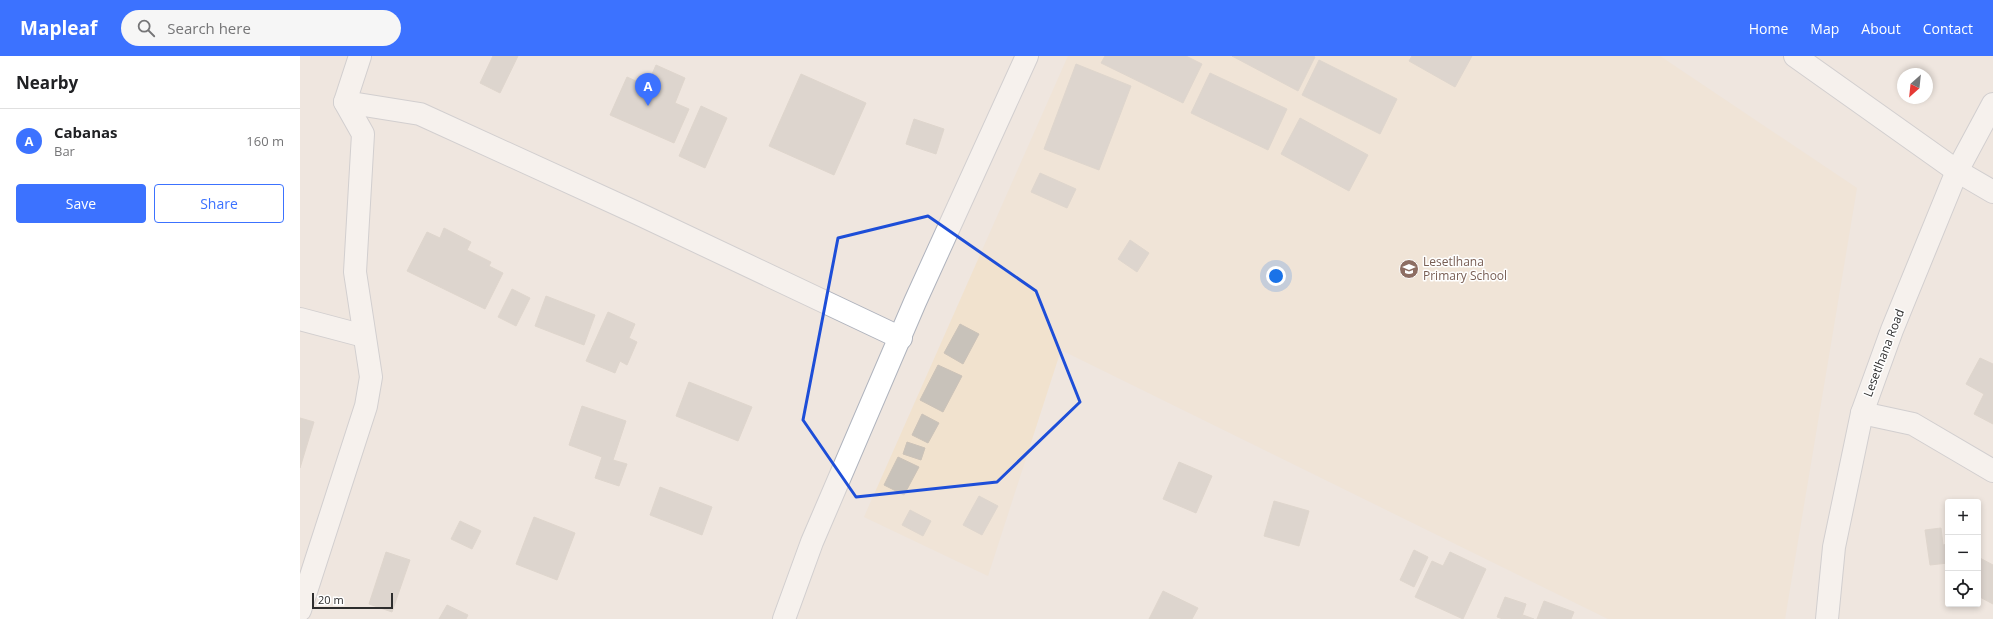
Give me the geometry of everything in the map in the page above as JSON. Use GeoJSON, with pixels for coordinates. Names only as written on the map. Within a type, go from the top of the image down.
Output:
{"type":"FeatureCollection","features":[{"type":"Feature","properties":{"kind":"street"},"geometry":{"type":"LineString","coordinates":[[300,610],[366,406],[371,378],[355,272],[363,134],[345,102],[360,56]]}},
{"type":"Feature","properties":{"kind":"street"},"geometry":{"type":"LineString","coordinates":[[784,619],[812,542],[1027,56]]}},
{"type":"Feature","properties":{"kind":"street"},"geometry":{"type":"LineString","coordinates":[[1795,56],[1957,171],[1993,192]]}},
{"type":"Feature","properties":{"kind":"street"},"geometry":{"type":"LineString","coordinates":[[345,102],[420,114],[653,220],[901,338]]}},
{"type":"Feature","properties":{"kind":"street","name":"Lesetlhana Road"},"geometry":{"type":"LineString","coordinates":[[1827,619],[1834,547],[1862,413],[1892,330],[1957,171],[1993,104]]}},
{"type":"Feature","properties":{"kind":"street"},"geometry":{"type":"LineString","coordinates":[[300,319],[364,336]]}},
{"type":"Feature","properties":{"kind":"street"},"geometry":{"type":"LineString","coordinates":[[1862,413],[1913,424],[1993,471]]}},
{"type":"Feature","properties":{"kind":"highlighted area"},"geometry":{"type":"Polygon","coordinates":[[[928,216],[1036,291],[1080,402],[997,482],[856,497],[803,420],[838,238],[928,216]]]}},
{"type":"Feature","properties":{"kind":"shaded area","name":"Lesetlhana Primary School"},"geometry":{"type":"Polygon","coordinates":[[[1068,56],[1660,56],[1857,188],[1785,619],[1608,619],[1061,350],[988,576],[864,517],[1068,56]]]}},
{"type":"Feature","properties":{"kind":"building"},"geometry":{"type":"Polygon","coordinates":[[[493,56],[518,56],[500,93],[480,83],[493,56]]]}},
{"type":"Feature","properties":{"kind":"building"},"geometry":{"type":"Polygon","coordinates":[[[1105,56],[1186,56],[1202,64],[1183,103],[1101,63],[1105,56]]]}},
{"type":"Feature","properties":{"kind":"building"},"geometry":{"type":"Polygon","coordinates":[[[1232,56],[1313,56],[1315,57],[1298,91],[1232,56]]]}},
{"type":"Feature","properties":{"kind":"building"},"geometry":{"type":"Polygon","coordinates":[[[1412,56],[1472,56],[1455,87],[1409,61],[1412,56]]]}},
{"type":"Feature","properties":{"kind":"building"},"geometry":{"type":"Polygon","coordinates":[[[1319,60],[1397,99],[1380,134],[1302,95],[1319,60]]]}},
{"type":"Feature","properties":{"kind":"building"},"geometry":{"type":"Polygon","coordinates":[[[1076,64],[1131,86],[1099,170],[1044,149],[1076,64]]]}},
{"type":"Feature","properties":{"kind":"building"},"geometry":{"type":"Polygon","coordinates":[[[656,65],[685,78],[675,103],[689,109],[674,143],[610,115],[627,77],[647,86],[656,65]]]}},
{"type":"Feature","properties":{"kind":"building"},"geometry":{"type":"Polygon","coordinates":[[[1210,73],[1287,109],[1268,150],[1191,113],[1210,73]]]}},
{"type":"Feature","properties":{"kind":"building"},"geometry":{"type":"Polygon","coordinates":[[[801,74],[866,103],[834,175],[769,146],[801,74]]]}},
{"type":"Feature","properties":{"kind":"building"},"geometry":{"type":"Polygon","coordinates":[[[701,106],[727,118],[705,168],[679,156],[701,106]]]}},
{"type":"Feature","properties":{"kind":"building"},"geometry":{"type":"Polygon","coordinates":[[[1300,118],[1368,155],[1349,191],[1281,154],[1300,118]]]}},
{"type":"Feature","properties":{"kind":"building"},"geometry":{"type":"Polygon","coordinates":[[[914,119],[944,129],[936,154],[906,144],[914,119]]]}},
{"type":"Feature","properties":{"kind":"building"},"geometry":{"type":"Polygon","coordinates":[[[1040,173],[1076,189],[1067,208],[1031,192],[1040,173]]]}},
{"type":"Feature","properties":{"kind":"building"},"geometry":{"type":"Polygon","coordinates":[[[444,228],[471,242],[467,250],[491,262],[489,266],[503,273],[485,309],[407,271],[427,232],[440,238],[444,228]]]}},
{"type":"Feature","properties":{"kind":"building"},"geometry":{"type":"Polygon","coordinates":[[[1130,240],[1149,253],[1137,272],[1118,259],[1130,240]]]}},
{"type":"Feature","properties":{"kind":"building"},"geometry":{"type":"Polygon","coordinates":[[[512,289],[530,298],[516,326],[498,317],[512,289]]]}},
{"type":"Feature","properties":{"kind":"building"},"geometry":{"type":"Polygon","coordinates":[[[546,296],[595,315],[584,345],[535,326],[546,296]]]}},
{"type":"Feature","properties":{"kind":"building"},"geometry":{"type":"Polygon","coordinates":[[[608,312],[635,324],[629,338],[637,342],[627,365],[620,361],[615,373],[586,361],[608,312]]]}},
{"type":"Feature","properties":{"kind":"building"},"geometry":{"type":"Polygon","coordinates":[[[960,324],[979,334],[963,364],[944,353],[960,324]]]}},
{"type":"Feature","properties":{"kind":"building"},"geometry":{"type":"Polygon","coordinates":[[[1980,358],[1993,364],[1993,424],[1974,414],[1984,394],[1966,384],[1980,358]]]}},
{"type":"Feature","properties":{"kind":"building"},"geometry":{"type":"Polygon","coordinates":[[[938,365],[962,376],[943,412],[920,400],[938,365]]]}},
{"type":"Feature","properties":{"kind":"building"},"geometry":{"type":"Polygon","coordinates":[[[689,382],[752,407],[738,441],[676,416],[689,382]]]}},
{"type":"Feature","properties":{"kind":"building"},"geometry":{"type":"Polygon","coordinates":[[[582,406],[626,421],[613,460],[627,464],[619,486],[595,478],[602,457],[569,445],[582,406]]]}},
{"type":"Feature","properties":{"kind":"building"},"geometry":{"type":"Polygon","coordinates":[[[922,414],[939,423],[928,443],[912,435],[922,414]]]}},
{"type":"Feature","properties":{"kind":"building"},"geometry":{"type":"Polygon","coordinates":[[[300,418],[314,422],[300,468],[300,418]]]}},
{"type":"Feature","properties":{"kind":"building"},"geometry":{"type":"Polygon","coordinates":[[[907,442],[925,448],[921,460],[903,454],[907,442]]]}},
{"type":"Feature","properties":{"kind":"building"},"geometry":{"type":"Polygon","coordinates":[[[898,457],[919,467],[904,495],[884,485],[898,457]]]}},
{"type":"Feature","properties":{"kind":"building"},"geometry":{"type":"Polygon","coordinates":[[[1179,462],[1212,476],[1196,513],[1163,499],[1179,462]]]}},
{"type":"Feature","properties":{"kind":"building"},"geometry":{"type":"Polygon","coordinates":[[[660,487],[712,507],[702,535],[650,515],[660,487]]]}},
{"type":"Feature","properties":{"kind":"building"},"geometry":{"type":"Polygon","coordinates":[[[979,496],[998,506],[982,535],[963,525],[979,496]]]}},
{"type":"Feature","properties":{"kind":"building"},"geometry":{"type":"Polygon","coordinates":[[[1274,501],[1309,511],[1299,546],[1264,536],[1274,501]]]}},
{"type":"Feature","properties":{"kind":"building"},"geometry":{"type":"Polygon","coordinates":[[[910,510],[931,521],[923,536],[902,525],[910,510]]]}},
{"type":"Feature","properties":{"kind":"building"},"geometry":{"type":"Polygon","coordinates":[[[534,517],[575,533],[557,580],[516,564],[534,517]]]}},
{"type":"Feature","properties":{"kind":"building"},"geometry":{"type":"Polygon","coordinates":[[[460,521],[481,531],[472,549],[451,539],[460,521]]]}},
{"type":"Feature","properties":{"kind":"building"},"geometry":{"type":"Polygon","coordinates":[[[1941,528],[1943,545],[1945,545],[1945,563],[1930,565],[1925,530],[1941,528]]]}},
{"type":"Feature","properties":{"kind":"building"},"geometry":{"type":"Polygon","coordinates":[[[1414,550],[1428,557],[1414,587],[1400,580],[1414,550]]]}},
{"type":"Feature","properties":{"kind":"building"},"geometry":{"type":"Polygon","coordinates":[[[386,552],[410,560],[392,612],[369,604],[386,552]]]}},
{"type":"Feature","properties":{"kind":"building"},"geometry":{"type":"Polygon","coordinates":[[[1450,552],[1486,569],[1463,619],[1415,597],[1432,561],[1443,566],[1450,552]]]}},
{"type":"Feature","properties":{"kind":"building"},"geometry":{"type":"Polygon","coordinates":[[[1981,559],[1993,565],[1993,604],[1981,598],[1981,559]]]}},
{"type":"Feature","properties":{"kind":"building"},"geometry":{"type":"Polygon","coordinates":[[[1163,591],[1198,608],[1192,619],[1149,619],[1163,591]]]}},
{"type":"Feature","properties":{"kind":"building"},"geometry":{"type":"Polygon","coordinates":[[[1505,597],[1526,604],[1521,619],[1503,619],[1497,617],[1505,597]]]}},
{"type":"Feature","properties":{"kind":"building"},"geometry":{"type":"Polygon","coordinates":[[[1544,601],[1574,612],[1571,619],[1537,619],[1544,601]]]}},
{"type":"Feature","properties":{"kind":"building"},"geometry":{"type":"Polygon","coordinates":[[[447,605],[468,615],[466,619],[439,619],[447,605]]]}},
{"type":"Feature","properties":{"kind":"building"},"geometry":{"type":"Polygon","coordinates":[[[1523,615],[1534,619],[1521,619],[1523,615]]]}},
{"type":"Feature","properties":{"kind":"place","name":"Cabanas"},"geometry":{"type":"Point","coordinates":[648,106]}},
{"type":"Feature","properties":{"kind":"place","name":"Lesetlhana Primary School"},"geometry":{"type":"Point","coordinates":[1409,269]}}]}
